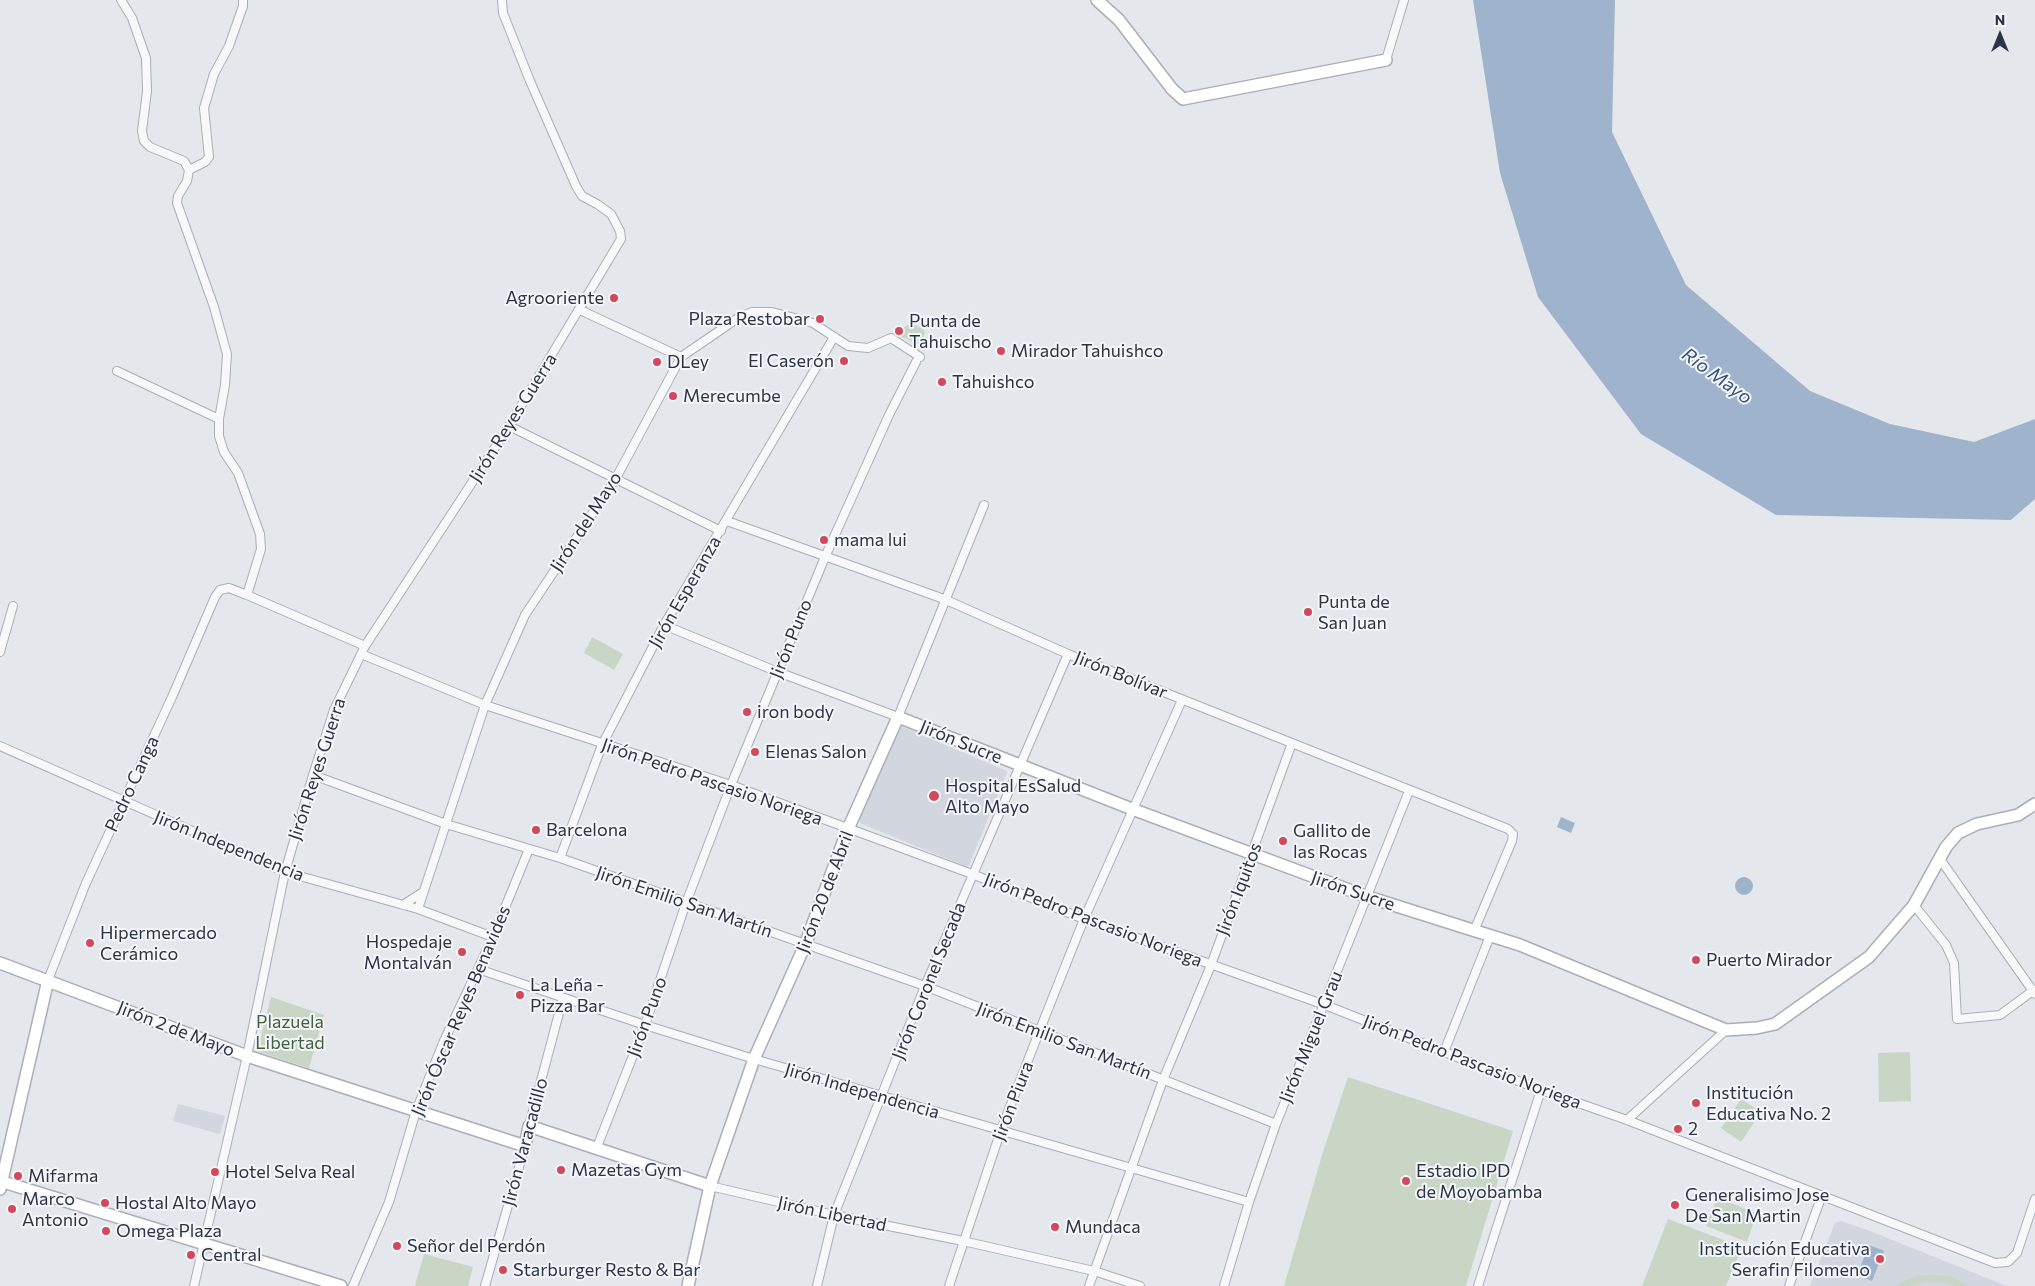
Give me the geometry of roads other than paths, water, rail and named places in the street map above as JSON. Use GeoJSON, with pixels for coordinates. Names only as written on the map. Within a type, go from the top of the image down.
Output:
{"type":"FeatureCollection","features":[{"type":"Feature","properties":{"kind":"street"},"geometry":{"type":"LineString","coordinates":[[121,0],[132,18],[146,58],[147,91],[142,131],[144,141],[150,147],[184,162],[189,170],[187,181],[177,199],[214,307],[227,354],[225,385],[219,419],[219,436],[224,452],[238,473],[260,534],[261,549],[247,595],[365,646]]}},
{"type":"Feature","properties":{"kind":"street"},"geometry":{"type":"LineString","coordinates":[[189,170],[205,162],[209,157],[204,108],[214,74],[229,46],[243,6],[243,0]]}},
{"type":"Feature","properties":{"kind":"street","name":"Jirón Reyes Guerra"},"geometry":{"type":"LineString","coordinates":[[194,1286],[247,1056],[285,872],[334,710],[347,679],[365,646],[509,426],[621,239],[620,231],[611,214],[582,196],[576,186],[526,73],[503,14],[502,0]]}},
{"type":"Feature","properties":{"kind":"street"},"geometry":{"type":"LineString","coordinates":[[1097,0],[1118,20],[1172,89],[1183,99],[1386,60],[1404,0]]}},
{"type":"Feature","properties":{"kind":"street"},"geometry":{"type":"LineString","coordinates":[[580,310],[681,357]]}},
{"type":"Feature","properties":{"kind":"street","name":"Jirón del Mayo"},"geometry":{"type":"LineString","coordinates":[[418,909],[485,705],[524,615],[616,478],[681,357],[738,318],[752,312],[772,312],[813,323],[848,346],[868,348],[891,338]]}},
{"type":"Feature","properties":{"kind":"street","name":"Jirón Esperanza"},"geometry":{"type":"LineString","coordinates":[[560,858],[602,745],[664,625],[834,337]]}},
{"type":"Feature","properties":{"kind":"street","name":"Jirón Puno"},"geometry":{"type":"LineString","coordinates":[[597,1147],[645,1025],[686,904],[731,785],[825,557],[889,415],[918,360],[891,338]]}},
{"type":"Feature","properties":{"kind":"street"},"geometry":{"type":"LineString","coordinates":[[117,371],[219,419]]}},
{"type":"Feature","properties":{"kind":"street"},"geometry":{"type":"LineString","coordinates":[[509,426],[721,531]]}},
{"type":"Feature","properties":{"kind":"street","name":"Jirón 20 de Abril"},"geometry":{"type":"LineString","coordinates":[[688,1286],[710,1186],[754,1059],[806,944],[848,829],[898,717],[944,599],[984,504]]}},
{"type":"Feature","properties":{"kind":"street","name":"Jirón Bolívar"},"geometry":{"type":"LineString","coordinates":[[727,521],[944,599],[1068,654],[1508,829],[1513,834],[1512,841],[1474,931]]}},
{"type":"Feature","properties":{"kind":"street","name":"Pedro Canga"},"geometry":{"type":"LineString","coordinates":[[48,980],[86,883],[172,697],[215,596],[220,590],[229,588],[247,595]]}},
{"type":"Feature","properties":{"kind":"street"},"geometry":{"type":"LineString","coordinates":[[0,652],[13,606]]}},
{"type":"Feature","properties":{"kind":"street"},"geometry":{"type":"LineString","coordinates":[[664,625],[778,672],[898,717]]}},
{"type":"Feature","properties":{"kind":"street","name":"Jirón Pedro Pascasio Noriega"},"geometry":{"type":"LineString","coordinates":[[361,654],[485,705],[602,745],[731,785],[972,874],[1084,919],[1324,1006],[1541,1090],[1627,1120],[1995,1263],[2008,1262],[2017,1253],[2035,1199]]}},
{"type":"Feature","properties":{"kind":"street","name":"Jirón Coronel Secada"},"geometry":{"type":"LineString","coordinates":[[817,1286],[834,1215],[925,986],[1068,654]]}},
{"type":"Feature","properties":{"kind":"street","name":"Jirón Piura"},"geometry":{"type":"LineString","coordinates":[[949,1286],[1001,1130],[1039,1032],[1084,919],[1182,700]]}},
{"type":"Feature","properties":{"kind":"street","name":"Jirón Sucre"},"geometry":{"type":"LineString","coordinates":[[898,717],[1132,810],[1252,855],[1368,897],[1520,945],[1726,1030]]}},
{"type":"Feature","properties":{"kind":"street","name":"Jirón Iquitos"},"geometry":{"type":"LineString","coordinates":[[1089,1286],[1133,1168],[1163,1080],[1210,965],[1292,743]]}},
{"type":"Feature","properties":{"kind":"street","name":"Jirón Independencia"},"geometry":{"type":"LineString","coordinates":[[0,746],[285,872],[418,909],[493,937]]}},
{"type":"Feature","properties":{"kind":"street","name":"Jirón Emilio San Martín"},"geometry":{"type":"LineString","coordinates":[[313,775],[446,824],[560,858],[686,904],[925,986],[1276,1124]]}},
{"type":"Feature","properties":{"kind":"street","name":"Jirón Miguel Grau"},"geometry":{"type":"LineString","coordinates":[[1224,1286],[1249,1202],[1276,1124],[1409,791]]}},
{"type":"Feature","properties":{"kind":"street"},"geometry":{"type":"LineString","coordinates":[[1627,1120],[1726,1030],[1757,1028],[1775,1024],[1869,957],[1914,905],[1946,847],[1958,833],[1977,824],[2018,816],[2035,804]]}},
{"type":"Feature","properties":{"kind":"street","name":"Jirón Óscar Reyes Benavides"},"geometry":{"type":"LineString","coordinates":[[353,1286],[388,1202],[416,1111],[443,1042],[493,937],[528,849]]}},
{"type":"Feature","properties":{"kind":"street"},"geometry":{"type":"LineString","coordinates":[[1914,905],[1946,945],[1954,963],[1957,1019],[2000,1014],[2034,992],[1940,859]]}},
{"type":"Feature","properties":{"kind":"street"},"geometry":{"type":"LineString","coordinates":[[403,905],[423,892]]}},
{"type":"Feature","properties":{"kind":"street"},"geometry":{"type":"LineString","coordinates":[[1444,1052],[1490,936]]}},
{"type":"Feature","properties":{"kind":"street","name":"Jirón 2 de Mayo"},"geometry":{"type":"LineString","coordinates":[[0,963],[247,1056],[525,1146]]}},
{"type":"Feature","properties":{"kind":"street","name":"Jirón Independencia"},"geometry":{"type":"LineString","coordinates":[[478,968],[563,998],[754,1059],[1249,1202]]}},
{"type":"Feature","properties":{"kind":"street"},"geometry":{"type":"LineString","coordinates":[[48,980],[1,1184],[203,1243],[341,1286]]}},
{"type":"Feature","properties":{"kind":"street","name":"Jirón Varacadillo"},"geometry":{"type":"LineString","coordinates":[[485,1286],[525,1146],[563,998]]}},
{"type":"Feature","properties":{"kind":"street"},"geometry":{"type":"LineString","coordinates":[[1478,1286],[1541,1090]]}},
{"type":"Feature","properties":{"kind":"street","name":"Jirón Libertad"},"geometry":{"type":"LineString","coordinates":[[529,1126],[710,1186],[834,1215],[963,1241],[1094,1271],[1140,1286]]}},
{"type":"Feature","properties":{"kind":"street"},"geometry":{"type":"LineString","coordinates":[[1789,1286],[1822,1195]]}},
{"type":"Feature","properties":{"kind":"water","name":"Río Mayo"},"geometry":{"type":"Polygon","coordinates":[[[1473,0],[1615,0],[1612,132],[1686,285],[1810,391],[1890,424],[1974,442],[2035,419],[2035,499],[2011,520],[1776,515],[1641,434],[1538,297],[1500,173],[1473,0]]]}},
{"type":"Feature","properties":{"kind":"water"},"geometry":{"type":"Polygon","coordinates":[[[1561,817],[1575,823],[1571,833],[1557,827],[1561,817]]]}},
{"type":"Feature","properties":{"kind":"water"},"geometry":{"type":"Polygon","coordinates":[[[1744,877],[1750,880],[1753,886],[1750,892],[1744,895],[1738,892],[1735,886],[1738,880],[1744,877]]]}},
{"type":"Feature","properties":{"kind":"water"},"geometry":{"type":"Polygon","coordinates":[[[1869,1245],[1884,1251],[1872,1281],[1857,1275],[1869,1245]]]}},
{"type":"Feature","properties":{"kind":"place","name":"Agrooriente"},"geometry":{"type":"Point","coordinates":[614,298]}},
{"type":"Feature","properties":{"kind":"place","name":"Plaza Restobar"},"geometry":{"type":"Point","coordinates":[820,319]}},
{"type":"Feature","properties":{"kind":"place","name":"Punta de Tahuischo"},"geometry":{"type":"Point","coordinates":[899,331]}},
{"type":"Feature","properties":{"kind":"place","name":"Mirador Tahuishco"},"geometry":{"type":"Point","coordinates":[1001,351]}},
{"type":"Feature","properties":{"kind":"place","name":"El Caserón"},"geometry":{"type":"Point","coordinates":[844,361]}},
{"type":"Feature","properties":{"kind":"place","name":"DLey"},"geometry":{"type":"Point","coordinates":[657,362]}},
{"type":"Feature","properties":{"kind":"place","name":"Tahuishco"},"geometry":{"type":"Point","coordinates":[942,382]}},
{"type":"Feature","properties":{"kind":"place","name":"Merecumbe"},"geometry":{"type":"Point","coordinates":[673,396]}},
{"type":"Feature","properties":{"kind":"place","name":"mama lui"},"geometry":{"type":"Point","coordinates":[824,540]}},
{"type":"Feature","properties":{"kind":"place","name":"Punta de San Juan"},"geometry":{"type":"Point","coordinates":[1308,612]}},
{"type":"Feature","properties":{"kind":"place","name":"iron body"},"geometry":{"type":"Point","coordinates":[747,712]}},
{"type":"Feature","properties":{"kind":"place","name":"Elenas Salon"},"geometry":{"type":"Point","coordinates":[755,752]}},
{"type":"Feature","properties":{"kind":"place","name":"Hospital EsSalud Alto Mayo"},"geometry":{"type":"Point","coordinates":[934,796]}},
{"type":"Feature","properties":{"kind":"place","name":"Barcelona"},"geometry":{"type":"Point","coordinates":[536,830]}},
{"type":"Feature","properties":{"kind":"place","name":"Gallito de las Rocas"},"geometry":{"type":"Point","coordinates":[1283,841]}},
{"type":"Feature","properties":{"kind":"place","name":"Hipermercado Cerámico"},"geometry":{"type":"Point","coordinates":[90,943]}},
{"type":"Feature","properties":{"kind":"place","name":"Hospedaje Montalván"},"geometry":{"type":"Point","coordinates":[462,952]}},
{"type":"Feature","properties":{"kind":"place","name":"Puerto Mirador"},"geometry":{"type":"Point","coordinates":[1696,960]}},
{"type":"Feature","properties":{"kind":"place","name":"La Leña - Pizza Bar"},"geometry":{"type":"Point","coordinates":[520,995]}},
{"type":"Feature","properties":{"kind":"place","name":"Institución Educativa No. 2"},"geometry":{"type":"Point","coordinates":[1696,1103]}},
{"type":"Feature","properties":{"kind":"place","name":"2"},"geometry":{"type":"Point","coordinates":[1678,1129]}},
{"type":"Feature","properties":{"kind":"place","name":"Mazetas Gym"},"geometry":{"type":"Point","coordinates":[561,1170]}},
{"type":"Feature","properties":{"kind":"place","name":"Hotel Selva Real"},"geometry":{"type":"Point","coordinates":[215,1172]}},
{"type":"Feature","properties":{"kind":"place","name":"Mifarma"},"geometry":{"type":"Point","coordinates":[18,1176]}},
{"type":"Feature","properties":{"kind":"place","name":"Estadio IPD de Moyobamba"},"geometry":{"type":"Point","coordinates":[1406,1181]}},
{"type":"Feature","properties":{"kind":"place","name":"Hostal Alto Mayo"},"geometry":{"type":"Point","coordinates":[105,1203]}},
{"type":"Feature","properties":{"kind":"place","name":"Generalisimo Jose De San Martin"},"geometry":{"type":"Point","coordinates":[1675,1205]}},
{"type":"Feature","properties":{"kind":"place","name":"Marco Antonio"},"geometry":{"type":"Point","coordinates":[12,1209]}},
{"type":"Feature","properties":{"kind":"place","name":"Mundaca"},"geometry":{"type":"Point","coordinates":[1055,1227]}},
{"type":"Feature","properties":{"kind":"place","name":"Omega Plaza"},"geometry":{"type":"Point","coordinates":[106,1231]}},
{"type":"Feature","properties":{"kind":"place","name":"Señor del Perdón"},"geometry":{"type":"Point","coordinates":[397,1246]}},
{"type":"Feature","properties":{"kind":"place","name":"Central"},"geometry":{"type":"Point","coordinates":[191,1255]}},
{"type":"Feature","properties":{"kind":"place","name":"Institución Educativa Serafin Filomeno"},"geometry":{"type":"Point","coordinates":[1880,1259]}},
{"type":"Feature","properties":{"kind":"place","name":"Starburger Resto & Bar"},"geometry":{"type":"Point","coordinates":[503,1270]}},
{"type":"Feature","properties":{"kind":"park label","name":"Plazuela Libertad"},"geometry":{"type":"Point","coordinates":[290,1032]}}]}
